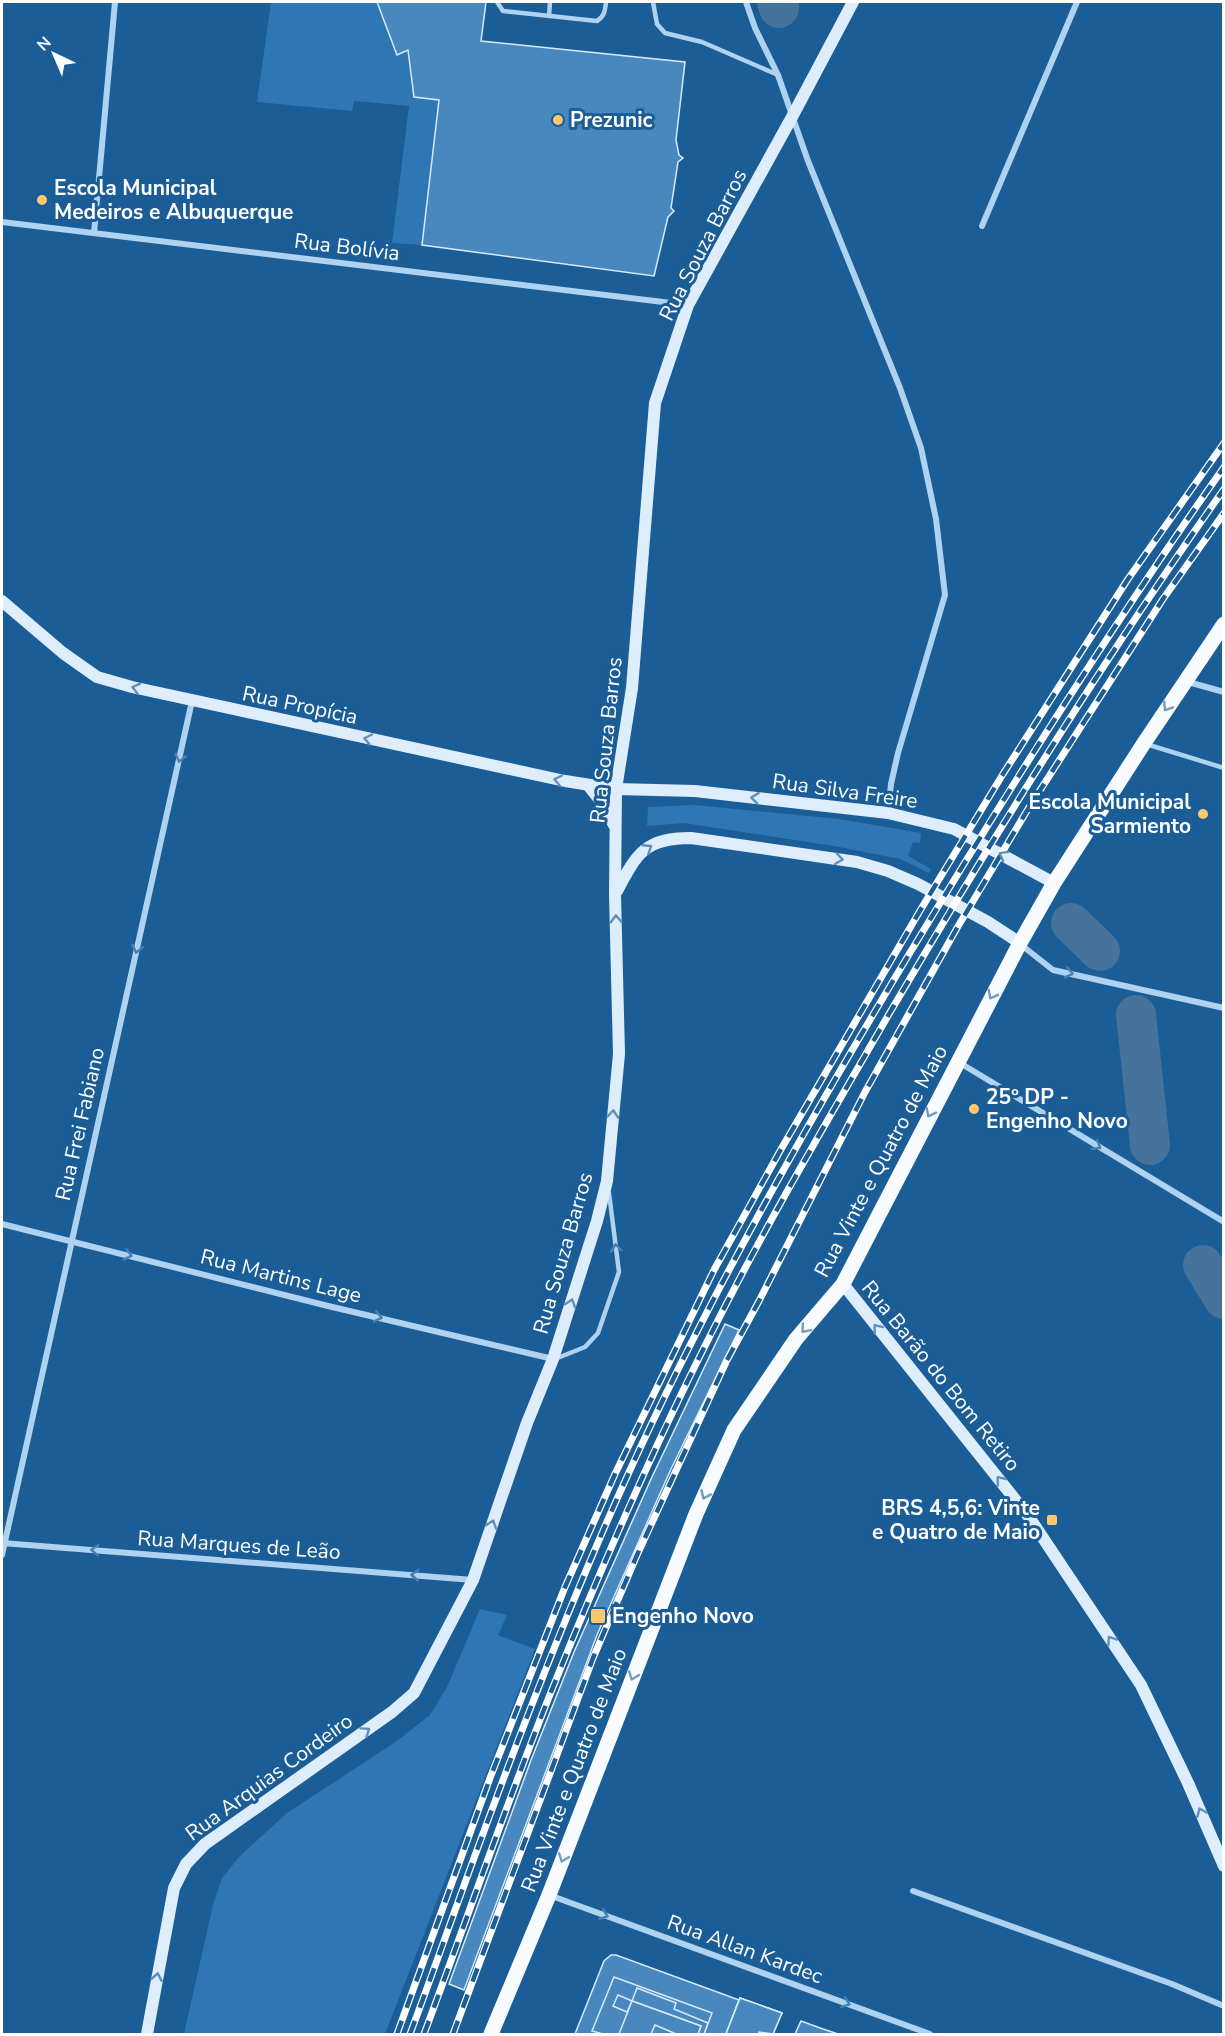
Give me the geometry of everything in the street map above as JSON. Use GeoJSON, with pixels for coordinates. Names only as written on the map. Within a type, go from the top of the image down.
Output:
{"type":"FeatureCollection","features":[{"type":"Feature","properties":{"kind":"main road","name":"Rua Souza Barros"},"geometry":{"type":"LineString","coordinates":[[473,1580],[527,1423],[553,1359],[597,1221],[607,1181],[619,1053],[615,895],[616,789],[632,688],[655,403],[688,305],[853,2]]}},
{"type":"Feature","properties":{"kind":"main road","name":"Rua Propícia"},"geometry":{"type":"LineString","coordinates":[[2,601],[63,653],[97,676],[192,701],[616,789]]}},
{"type":"Feature","properties":{"kind":"main road","name":"Rua Vinte e Quatro de Maio"},"geometry":{"type":"LineString","coordinates":[[491,2034],[549,1894],[696,1514],[734,1430],[796,1339],[843,1284],[957,1061],[1054,884],[1144,743],[1224,624]]}},
{"type":"Feature","properties":{"kind":"main road"},"geometry":{"type":"LineString","coordinates":[[588,785],[603,804],[615,829]]}},
{"type":"Feature","properties":{"kind":"main road","name":"Rua Silva Freire"},"geometry":{"type":"LineString","coordinates":[[616,789],[695,791],[888,813],[954,829],[1054,884]]}},
{"type":"Feature","properties":{"kind":"main road"},"geometry":{"type":"LineString","coordinates":[[615,895],[640,853],[652,844],[670,838],[691,838],[857,862],[888,871],[918,884],[988,922],[1020,943]]}},
{"type":"Feature","properties":{"kind":"main road","name":"Rua Barão do Bom Retiro"},"geometry":{"type":"LineString","coordinates":[[843,1284],[1029,1516],[1141,1685],[1188,1783],[1224,1866]]}},
{"type":"Feature","properties":{"kind":"main road","name":"Rua Arquias Cordeiro"},"geometry":{"type":"LineString","coordinates":[[147,2034],[174,1888],[186,1864],[205,1844],[392,1712],[414,1693],[473,1580]]}},
{"type":"Feature","properties":{"kind":"street"},"geometry":{"type":"LineString","coordinates":[[94,233],[115,2]]}},
{"type":"Feature","properties":{"kind":"street"},"geometry":{"type":"LineString","coordinates":[[746,2],[755,28],[778,75],[808,161],[900,388],[921,448],[936,519],[945,595],[898,753],[891,784],[888,813]]}},
{"type":"Feature","properties":{"kind":"street"},"geometry":{"type":"LineString","coordinates":[[982,226],[1077,2]]}},
{"type":"Feature","properties":{"kind":"street","name":"Rua Bolívia"},"geometry":{"type":"LineString","coordinates":[[2,222],[688,305]]}},
{"type":"Feature","properties":{"kind":"street"},"geometry":{"type":"LineString","coordinates":[[1185,681],[1224,692]]}},
{"type":"Feature","properties":{"kind":"street","name":"Rua Frei Fabiano"},"geometry":{"type":"LineString","coordinates":[[2,1555],[192,701]]}},
{"type":"Feature","properties":{"kind":"street"},"geometry":{"type":"LineString","coordinates":[[1020,943],[1053,970],[1224,1008]]}},
{"type":"Feature","properties":{"kind":"street"},"geometry":{"type":"LineString","coordinates":[[957,1061],[1224,1222]]}},
{"type":"Feature","properties":{"kind":"street","name":"Rua Martins Lage"},"geometry":{"type":"LineString","coordinates":[[2,1224],[328,1306],[553,1359]]}},
{"type":"Feature","properties":{"kind":"street","name":"Rua Marques de Leão"},"geometry":{"type":"LineString","coordinates":[[3,1543],[473,1580]]}},
{"type":"Feature","properties":{"kind":"street"},"geometry":{"type":"LineString","coordinates":[[913,1891],[1172,1984],[1224,2006]]}},
{"type":"Feature","properties":{"kind":"street","name":"Rua Allan Kardec"},"geometry":{"type":"LineString","coordinates":[[549,1894],[930,2034]]}},
{"type":"Feature","properties":{"kind":"lane"},"geometry":{"type":"LineString","coordinates":[[497,2],[503,11],[597,21],[605,13],[606,2]]}},
{"type":"Feature","properties":{"kind":"lane"},"geometry":{"type":"LineString","coordinates":[[549,16],[550,2]]}},
{"type":"Feature","properties":{"kind":"lane"},"geometry":{"type":"LineString","coordinates":[[653,2],[657,24],[665,33],[702,42],[778,75]]}},
{"type":"Feature","properties":{"kind":"lane"},"geometry":{"type":"LineString","coordinates":[[1144,743],[1224,768]]}},
{"type":"Feature","properties":{"kind":"lane"},"geometry":{"type":"LineString","coordinates":[[553,1359],[585,1347],[598,1334],[619,1272],[607,1181]]}},
{"type":"Feature","properties":{"kind":"shaded area"},"geometry":{"type":"Polygon","coordinates":[[[271,2],[377,2],[397,55],[408,50],[414,97],[439,100],[422,245],[392,243],[409,106],[354,101],[352,111],[257,102],[271,2]]]}},
{"type":"Feature","properties":{"kind":"shaded area"},"geometry":{"type":"Polygon","coordinates":[[[694,805],[839,819],[921,833],[920,843],[913,842],[908,856],[931,869],[929,873],[900,859],[834,846],[684,823],[647,826],[648,807],[694,805]]]}},
{"type":"Feature","properties":{"kind":"shaded area"},"geometry":{"type":"Polygon","coordinates":[[[480,1609],[507,1615],[498,1635],[535,1649],[385,2034],[184,2034],[213,1905],[222,1878],[240,1856],[287,1813],[397,1741],[430,1715],[447,1687],[480,1609]]]}},
{"type":"Feature","properties":{"kind":"building","name":"Prezunic"},"geometry":{"type":"Polygon","coordinates":[[[377,2],[486,2],[481,41],[685,62],[676,140],[679,155],[683,158],[678,162],[671,208],[674,211],[668,217],[654,276],[422,245],[439,100],[414,97],[408,50],[397,55],[377,2]]]}},
{"type":"Feature","properties":{"kind":"building"},"geometry":{"type":"Polygon","coordinates":[[[725,1324],[739,1330],[671,1469],[597,1635],[464,1990],[449,1984],[531,1760],[574,1652],[651,1479],[725,1324]]]}},
{"type":"Feature","properties":{"kind":"building"},"geometry":{"type":"Polygon","coordinates":[[[611,1955],[739,2000],[726,2034],[575,2034],[604,1961],[611,1955]]]}},
{"type":"Feature","properties":{"kind":"building"},"geometry":{"type":"Polygon","coordinates":[[[614,1977],[712,2013],[704,2034],[603,2034],[592,2031],[614,1977]]]}},
{"type":"Feature","properties":{"kind":"building"},"geometry":{"type":"Polygon","coordinates":[[[637,1988],[676,2003],[674,2009],[708,2023],[704,2034],[698,2034],[701,2026],[632,2001],[637,1988]]]}},
{"type":"Feature","properties":{"kind":"building"},"geometry":{"type":"Polygon","coordinates":[[[618,1995],[632,2001],[627,2012],[613,2006],[618,1995]]]}},
{"type":"Feature","properties":{"kind":"building"},"geometry":{"type":"Polygon","coordinates":[[[740,1998],[782,2013],[773,2034],[759,2032],[759,2034],[726,2034],[740,1998]]]}},
{"type":"Feature","properties":{"kind":"building"},"geometry":{"type":"Polygon","coordinates":[[[740,1998],[782,2013],[773,2034],[759,2032],[759,2034],[726,2034],[740,1998]]]}},
{"type":"Feature","properties":{"kind":"building"},"geometry":{"type":"Polygon","coordinates":[[[632,2001],[701,2026],[698,2034],[619,2034],[632,2001]]]}},
{"type":"Feature","properties":{"kind":"building"},"geometry":{"type":"Polygon","coordinates":[[[801,2021],[823,2029],[838,2034],[795,2034],[801,2021]]]}},
{"type":"Feature","properties":{"kind":"building"},"geometry":{"type":"Polygon","coordinates":[[[655,2025],[674,2033],[651,2034],[655,2025]]]}},
{"type":"Feature","properties":{"kind":"waterway"},"geometry":{"type":"LineString","coordinates":[[777,2],[779,8]]}},
{"type":"Feature","properties":{"kind":"waterway"},"geometry":{"type":"LineString","coordinates":[[1071,923],[1100,951]]}},
{"type":"Feature","properties":{"kind":"waterway"},"geometry":{"type":"LineString","coordinates":[[1136,1015],[1150,1145]]}},
{"type":"Feature","properties":{"kind":"waterway"},"geometry":{"type":"LineString","coordinates":[[1203,1265],[1224,1299]]}},
{"type":"Feature","properties":{"kind":"railway"},"geometry":{"type":"LineString","coordinates":[[397,2034],[490,1778],[565,1587],[615,1474],[714,1270],[780,1151],[921,909],[1003,774],[1128,579],[1224,443]]}},
{"type":"Feature","properties":{"kind":"railway"},"geometry":{"type":"LineString","coordinates":[[410,2034],[468,1873],[569,1611],[630,1470],[726,1276],[832,1086],[982,835],[1100,649],[1224,467]]}},
{"type":"Feature","properties":{"kind":"railway"},"geometry":{"type":"LineString","coordinates":[[424,2034],[501,1823],[587,1603],[691,1373],[735,1288],[777,1209],[969,880],[1093,683],[1224,489]]}},
{"type":"Feature","properties":{"kind":"railway"},"geometry":{"type":"LineString","coordinates":[[453,2034],[593,1658],[637,1555],[727,1360],[865,1092],[957,928],[1028,809],[1163,599],[1224,513]]}},
{"type":"Feature","properties":{"kind":"place","name":"Prezunic"},"geometry":{"type":"Point","coordinates":[558,120]}},
{"type":"Feature","properties":{"kind":"place","name":"Escola Municipal Medeiros e Albuquerque"},"geometry":{"type":"Point","coordinates":[42,200]}},
{"type":"Feature","properties":{"kind":"place","name":"Escola Municipal Sarmiento"},"geometry":{"type":"Point","coordinates":[1203,814]}},
{"type":"Feature","properties":{"kind":"place","name":"25º DP - Engenho Novo"},"geometry":{"type":"Point","coordinates":[974,1109]}},
{"type":"Feature","properties":{"kind":"place","name":"BRS 4,5,6: Vinte e Quatro de Maio"},"geometry":{"type":"Point","coordinates":[1052,1520]}},
{"type":"Feature","properties":{"kind":"place","name":"Engenho Novo"},"geometry":{"type":"Point","coordinates":[598,1616]}}]}
